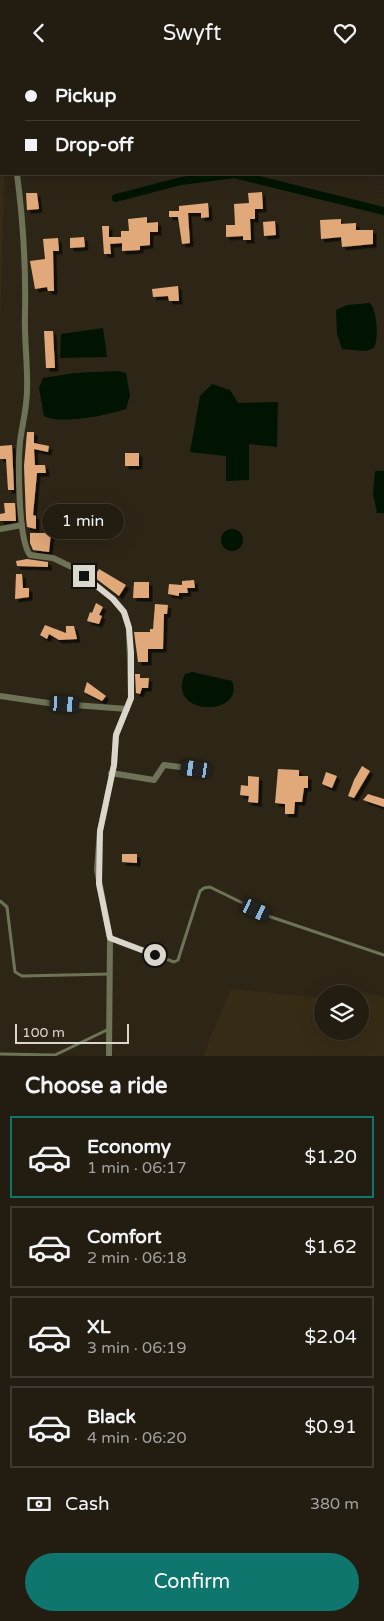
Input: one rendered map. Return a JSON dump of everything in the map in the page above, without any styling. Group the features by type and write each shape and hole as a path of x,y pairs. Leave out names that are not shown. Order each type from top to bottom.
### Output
{"street":[{"path":"18,175 23,230 27,390 20,448 22,525 26,548 30,555 53,559 76,569 113,599 124,612 129,628 131,698 116,735 100,831 98,870 110,938 109,1056"},
{"path":"0,529 22,525"},
{"path":"0,696 48,703 127,709"},
{"path":"111,773 154,780 164,765 196,769"}],"lane":[{"path":"110,938 174,962 178,960 200,891 210,887 271,917 384,955"},
{"path":"0,901 7,907 15,972 22,976 110,974"},
{"path":"0,1054 56,1055 109,1029"}],"shaded area":[{"path":"0,175 4,175 0,330"},
{"path":"370,303 376,325 376,344 374,348 366,351 342,349 337,334 336,310 347,305"},
{"path":"103,328 107,357 60,358 61,334"},
{"path":"117,371 126,373 130,396 126,409 108,414 62,420 44,416 39,388 43,378 74,373"},
{"path":"212,384 230,390 238,403 278,402 277,447 249,444 249,480 226,481 226,456 190,452 200,396"},
{"path":"375,471 384,471 384,513 377,513 373,494"},
{"path":"228,529 236,529 243,536 243,544 236,551 228,551 221,544 221,536"},
{"path":"192,672 232,681 233,693 228,701 218,706 206,707 195,705 186,698 182,688 185,674"},
{"path":"231,989 314,997 314,1040 369,1040 369,993 384,997 384,1056 203,1056"}],"building":[{"path":"262,192 263,209 255,209 255,219 250,219 251,240 243,240 243,236 226,237 226,225 235,225 234,204 249,203 248,193"},
{"path":"26,193 37,193 39,209 27,210"},
{"path":"208,203 209,217 201,218 201,213 188,213 190,243 182,244 178,217 169,217 169,211 179,211 179,206"},
{"path":"147,217 147,223 158,222 158,232 150,232 150,245 140,246 140,250 122,251 122,243 110,244 111,254 104,254 102,226 109,226 109,237 121,237 121,231 129,231 128,219"},
{"path":"341,219 341,224 356,223 356,230 373,230 373,244 342,247 341,237 321,239 320,220"},
{"path":"275,221 276,235 264,236 263,222"},
{"path":"84,237 85,247 70,248 70,238"},
{"path":"58,238 59,251 53,251 54,291 48,291 47,287 35,289 30,261 45,259 43,239"},
{"path":"178,286 179,301 169,301 168,296 153,297 152,289"},
{"path":"44,331 53,331 55,368 46,368"},
{"path":"27,432 34,432 34,443 49,446 48,452 34,449 35,465 45,465 46,473 37,473 33,515 36,516 36,529 27,527 26,518 24,466"},
{"path":"12,445 14,490 8,490 6,459 0,459 0,446"},
{"path":"125,453 139,453 139,466 125,466"},
{"path":"4,503 15,503 16,521 0,521 0,514 5,513"},
{"path":"30,533 51,533 49,552 33,550 30,543"},
{"path":"27,559 48,562 48,567 17,566 16,561"},
{"path":"99,569 126,585 119,596 94,577"},
{"path":"16,574 22,574 23,588 29,588 29,597 15,599"},
{"path":"194,580 195,588 187,588 188,593 179,593 179,596 168,594 169,584 182,585 182,581"},
{"path":"134,582 149,582 149,598 133,598"},
{"path":"96,603 103,607 99,615 102,616 99,624 87,621"},
{"path":"155,604 168,605 167,614 164,614 163,649 148,649 148,662 138,662 134,632 150,632 150,629 153,629"},
{"path":"45,625 66,633 66,626 74,626 77,639 59,640 49,634 47,639 40,635"},
{"path":"135,674 140,674 140,678 149,678 148,688 142,688 140,694 136,693"},
{"path":"87,682 106,696 102,701 84,692"},
{"path":"362,766 370,771 354,798 348,796 354,780"},
{"path":"278,769 299,770 299,776 308,776 308,788 304,788 302,802 295,802 294,814 285,814 285,804 275,803"},
{"path":"326,772 337,776 332,788 322,784"},
{"path":"248,776 259,777 258,803 248,802 249,796 240,795 241,785 248,786"},
{"path":"368,794 384,799 384,807 363,800"},
{"path":"122,854 137,854 137,863 122,862"}],"waterway":[{"path":"116,198 181,181 226,175"},
{"path":"238,175 384,211"}],"route":[{"path":"84,576 113,599 124,612 129,628 131,653 131,698 116,735 113,751 114,765 107,790 100,831 98,870 101,897 107,917 110,938 155,955"}]}
